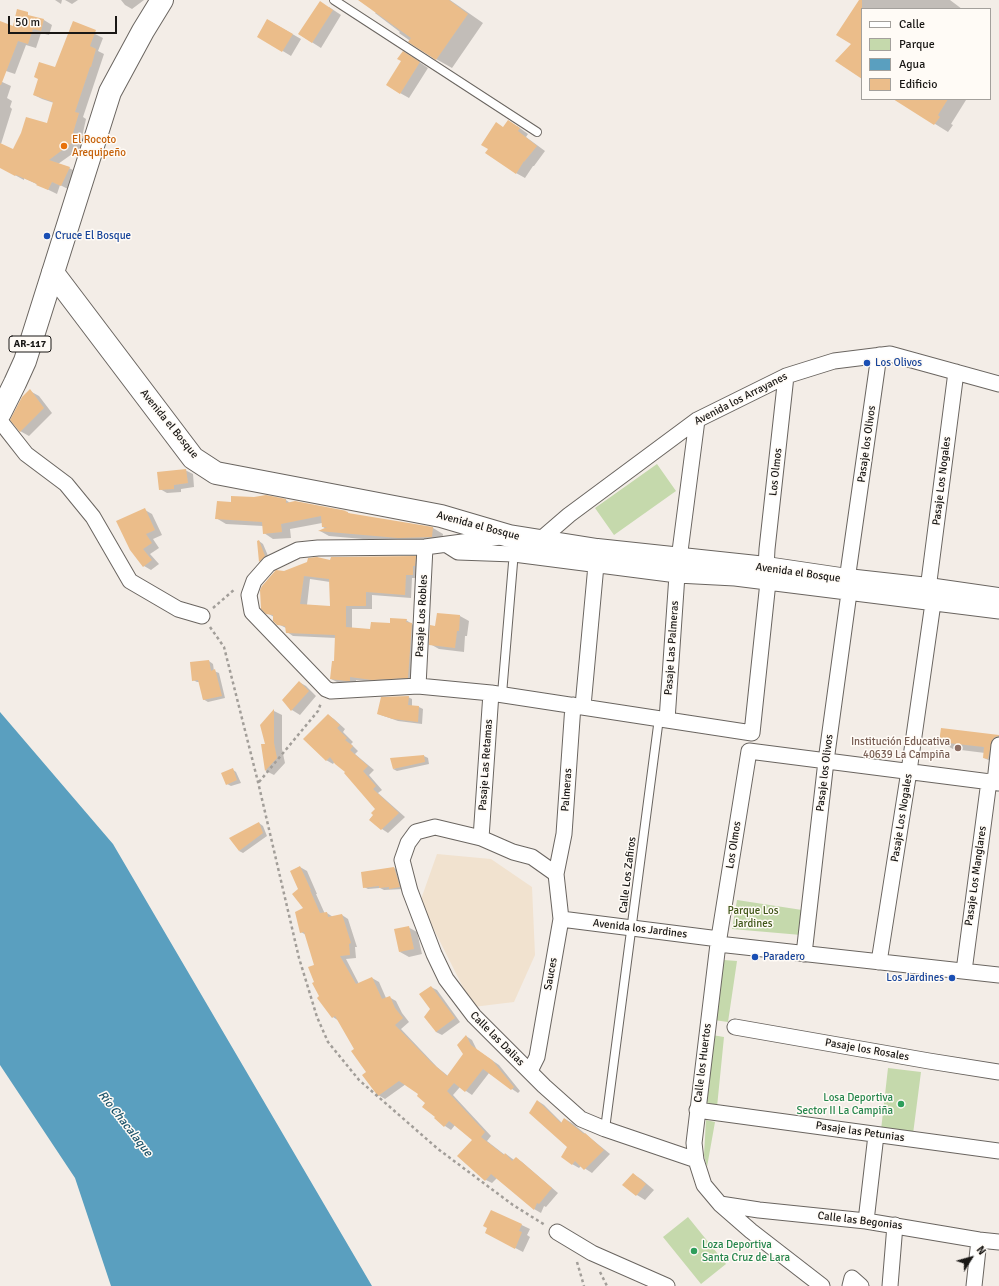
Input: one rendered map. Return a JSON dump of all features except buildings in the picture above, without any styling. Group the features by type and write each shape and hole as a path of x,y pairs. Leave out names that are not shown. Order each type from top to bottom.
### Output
{"street":[{"name":"AR-117","path":"0,413 15,384 24,361 110,92 143,31 162,0"},
{"name":"Avenida el Bosque","path":"53,273 192,458 216,473 441,516 509,536 597,550 678,567 767,575 996,604"},
{"name":"Avenida los Arrayanes","path":"540,540 569,515 697,420 786,376 834,361 890,354 999,384"},
{"name":"Pasaje los Olivos","path":"804,954 826,761 879,355"},
{"name":"Pasaje Los Nogales","path":"879,962 910,771 956,372"},
{"name":"Los Olmos","path":"663,719 752,733 767,575 768,541 786,376"},
{"name":"Pasaje Las Palmeras","path":"663,719 678,567 697,420"},
{"path":"0,421 26,454 66,484 93,517 130,581 178,609 202,616"},
{"path":"509,536 425,547 318,548 298,550 269,564 254,581 249,595 252,612 326,689 331,691 418,686 496,693 663,719"},
{"path":"445,544 458,552 514,554 596,565 678,567"},
{"name":"Pasaje Los Robles","path":"418,686 425,547"},
{"name":"Palmeras","path":"556,874 564,834 578,706 596,565"},
{"name":"Pasaje Las Retamas","path":"481,838 496,693"},
{"name":"Pasaje Los Manglares","path":"964,971 999,745"},
{"name":"Los Olmos","path":"718,942 749,751 826,761"},
{"path":"826,761 994,782"},
{"name":"Calle las Dalias","path":"481,838 435,828 416,832 408,843 402,860 410,891 434,954 446,979 474,1016 544,1086 581,1119 605,1129 696,1160"},
{"path":"481,838 513,852 532,857 556,874"},
{"name":"Sauces","path":"530,1071 537,1057 560,919 556,874"},
{"name":"Avenida los Jardines","path":"560,919 632,928 804,954 999,975"},
{"name":"Calle los Huertos","path":"718,942 694,1143 696,1160 704,1185 720,1204"},
{"name":"Pasaje los Rosales","path":"735,1027 999,1072"},
{"name":"Pasaje las Petunias","path":"698,1110 999,1151"},
{"path":"866,1220 876,1135"},
{"path":"720,1204 751,1231 822,1286"},
{"name":"Calle las Begonias","path":"720,1204 759,1210 866,1220 979,1240 999,1242"},
{"path":"890,1286 895,1225"},
{"path":"557,1232 592,1254 667,1286"},
{"path":"974,1286 979,1240"},
{"path":"850,1286 852,1278 861,1286"}],"lane":[{"path":"334,0 537,132"},
{"path":"496,693 513,563"},
{"name":"Calle Los Zafiros","path":"605,1129 632,928 663,719"}],"path":[{"path":"254,581 244,582 202,616 224,647 258,782 299,958 316,1018 328,1042 359,1080 438,1149 513,1205 557,1232"},
{"path":"258,782 318,711 324,695 331,691"}],"shaded area":[{"path":"437,854 491,859 532,887 535,955 514,1002 473,1007 420,902"}],"green space":[{"path":"657,464 676,491 614,535 595,508"},
{"name":"Parque Los Jardines","path":"737,900 802,910 801,935 732,929"},
{"path":"724,960 737,961 728,1022 714,1020"},
{"path":"712,1035 724,1037 717,1107 705,1103"},
{"path":"888,1068 921,1072 913,1134 881,1130"},
{"path":"706,1120 715,1122 707,1167 704,1155"},
{"name":"Loza Deportiva Santa Cruz de Lara","path":"688,1217 726,1264 701,1284 663,1237"}],"water":[{"name":"Río Chacalaque","path":"0,712 113,844 372,1286 111,1286 75,1178 0,1065"}],"place":[{"name":"El Rocoto Arequipeño","path":"64,146"},
{"name":"Cruce El Bosque","path":"47,236"},
{"name":"Los Olivos","path":"867,363"},
{"name":"Institución Educativa 40639 La Campiña","path":"958,748"},
{"name":"Paradero","path":"755,957"},
{"name":"Los Jardines","path":"952,978"},
{"name":"Losa Deportiva Sector II La Campiña","path":"901,1104"},
{"name":"Loza Deportiva Santa Cruz de Lara","path":"694,1251"}]}
